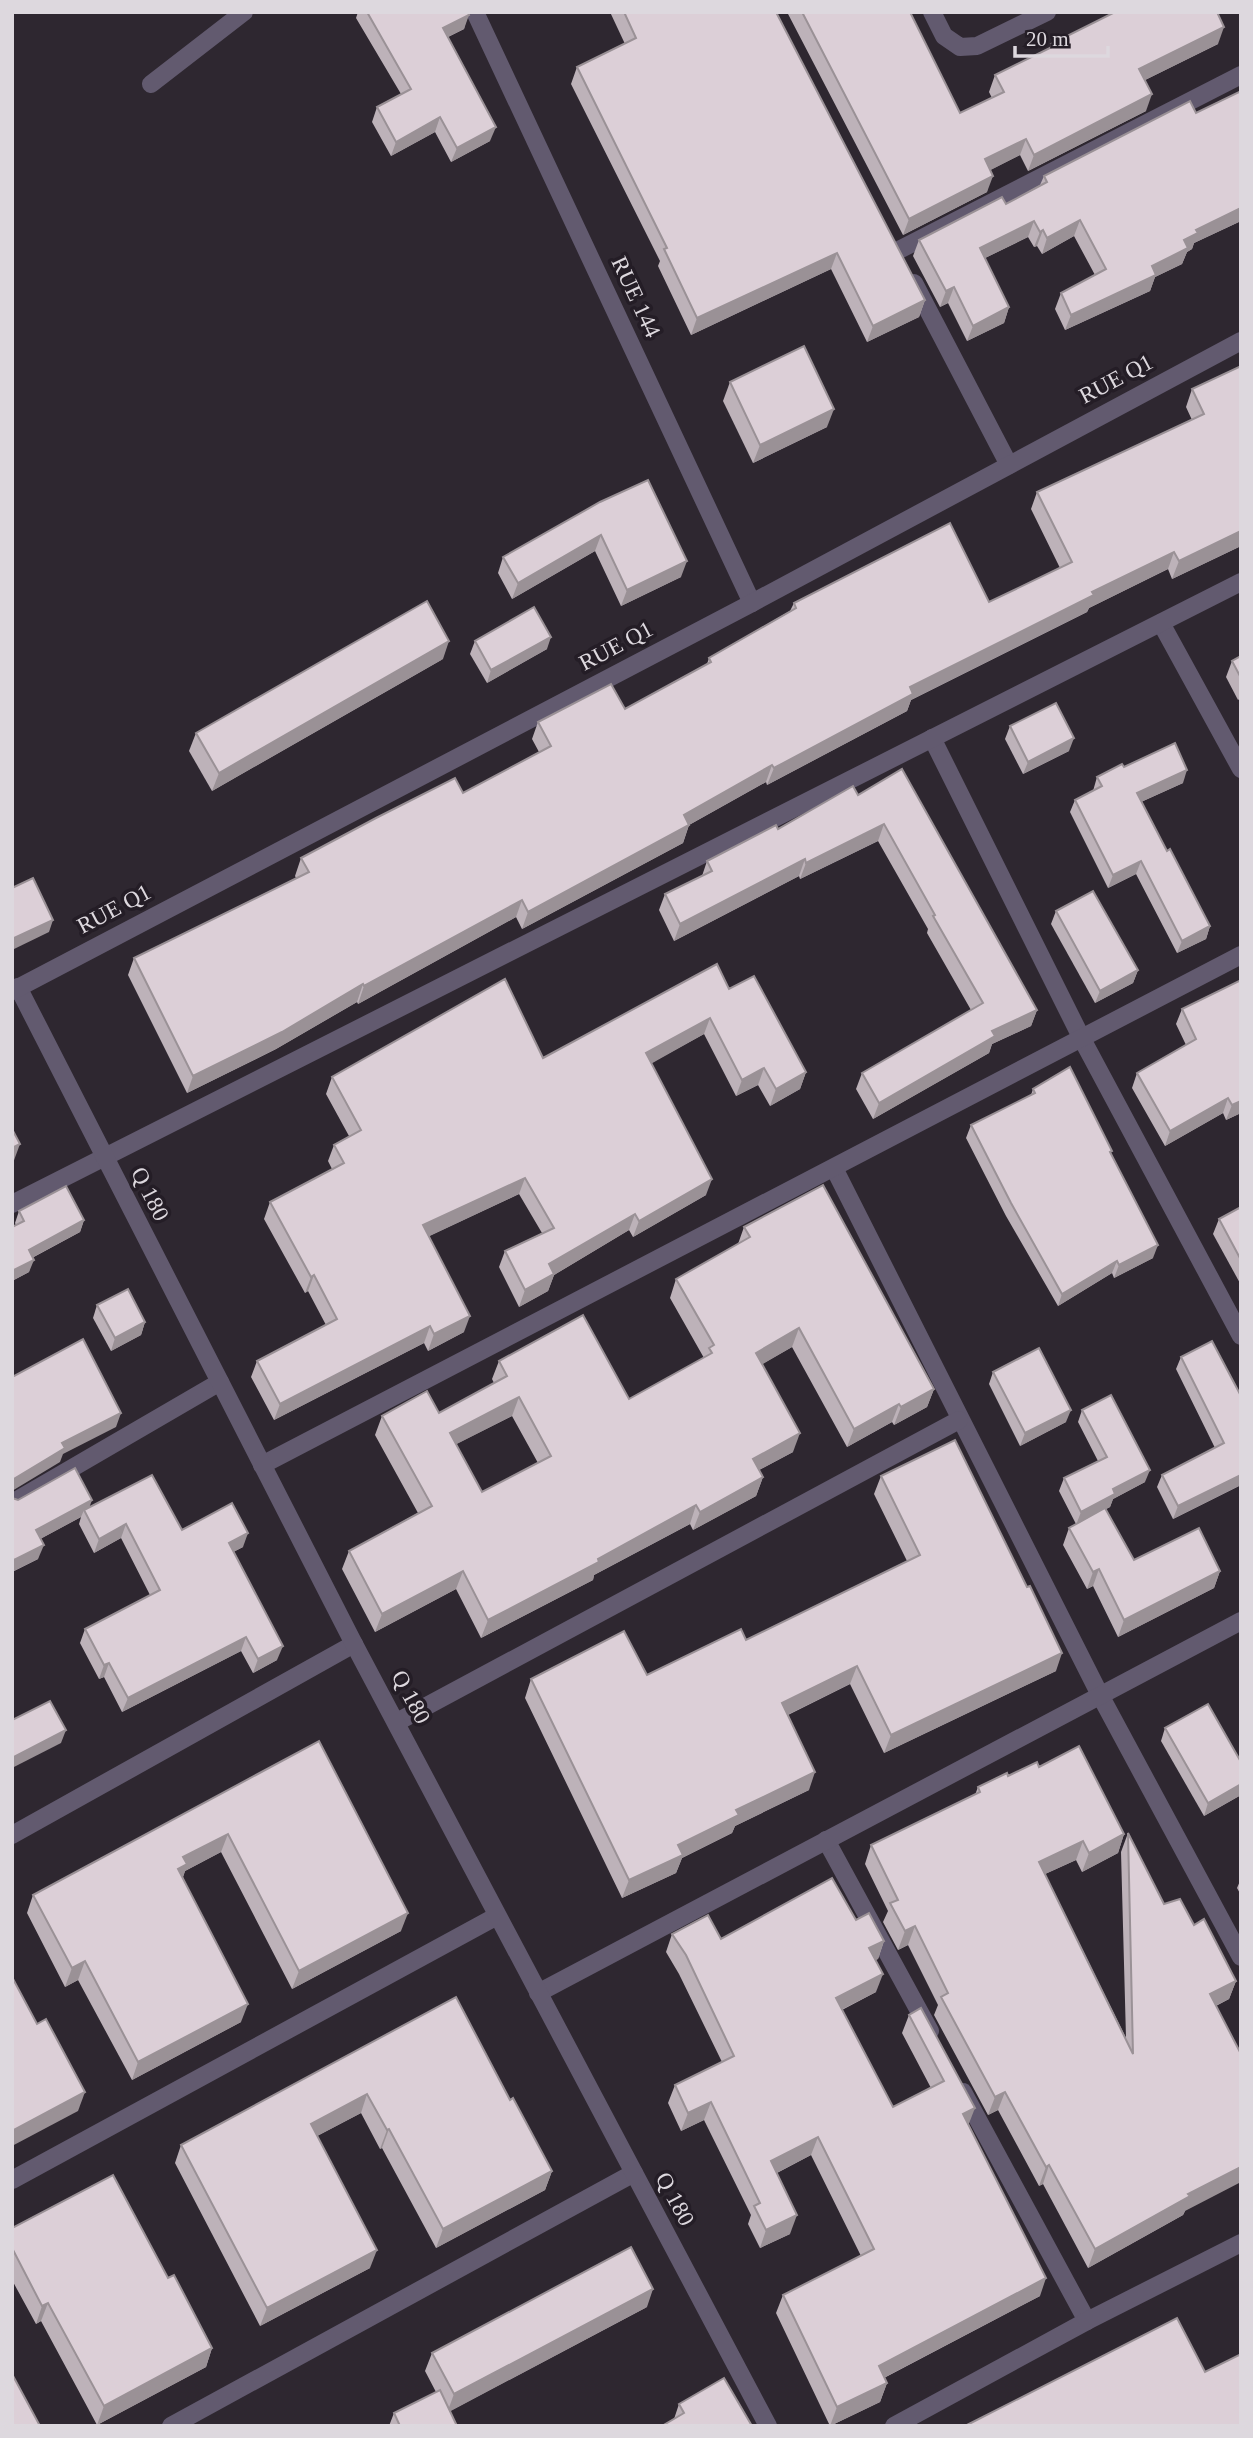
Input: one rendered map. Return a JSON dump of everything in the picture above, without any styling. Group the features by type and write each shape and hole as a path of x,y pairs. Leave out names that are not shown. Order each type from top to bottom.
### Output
{"street":[{"path":"151,84 244,12"},
{"name":"RUE 144","path":"475,12 752,603"},
{"path":"932,12 944,36 960,47 977,46 1047,12"},
{"path":"1009,465 894,245 1241,75"},
{"name":"RUE Q1","path":"15,989 752,603 1241,341"},
{"path":"12,1204 1241,582"},
{"path":"1161,623 1241,769"},
{"path":"932,738 1082,1039 1241,1336"},
{"path":"262,1465 1241,955"},
{"name":"Q 180","path":"15,989 354,1644 768,2426"},
{"path":"834,1168 1100,1695 1241,1957"},
{"path":"12,1503 220,1382"},
{"path":"397,1722 959,1420"},
{"path":"538,1993 1241,1620"},
{"path":"12,1835 354,1644"},
{"path":"826,1840 937,2044"},
{"path":"12,2180 497,1916"},
{"path":"957,2080 1087,2321"},
{"path":"171,2426 634,2173"},
{"path":"894,2426 1087,2321 1241,2243"}],"building":[{"path":"367,12 468,12 469,15 443,28 496,127 457,148 440,117 396,142 377,107 411,89"},
{"path":"624,12 776,12 925,300 873,326 837,253 697,318 664,249 667,248 577,67 636,38"},
{"path":"802,12 910,12 960,113 1004,92 995,75 1115,12 1217,12 1224,27 1139,69 1152,94 1034,155 1026,139 985,159 993,176 909,219"},
{"path":"1241,91 1241,208 1196,230 1198,233 1184,240 1188,248 1152,266 1156,275 1071,315 1061,293 1106,269 1080,220 1047,238 1034,221 980,248 1009,307 973,326 954,287 946,291 919,240 1002,197 1006,204 1047,182 1044,176 1190,101 1196,113"},
{"path":"804,346 834,409 760,445 730,382"},
{"path":"1241,366 1241,531 1179,561 1174,552 1092,592 1094,595 910,687 913,694 774,768 772,765 684,815 689,825 528,912 522,900 364,986 363,984 282,1032 193,1076 134,958 309,872 301,858 376,818 455,778 463,793 551,746 538,722 611,684 625,709 711,662 709,658 796,608 794,603 950,523 989,602 1072,562 1037,492 1204,414 1192,389"},
{"path":"648,480 687,561 627,590 601,535 518,583 503,557 600,502"},
{"path":"427,601 449,641 219,773 196,733"},
{"path":"534,607 551,637 491,670 475,641"},
{"path":"1241,656 1241,678 1232,661"},
{"path":"1056,703 1074,738 1028,762 1010,726"},
{"path":"1175,743 1187,770 1137,793 1210,926 1182,941 1141,861 1113,875 1075,800 1102,786 1097,777"},
{"path":"902,769 1037,1010 992,1031 995,1036 879,1103 862,1073 983,1003 884,824 806,863 805,859 680,924 665,894 712,871 707,861 776,825 778,829 853,786 858,795"},
{"path":"33,878 53,920 12,939 12,888"},
{"path":"1093,891 1138,970 1100,991 1056,911"},
{"path":"717,964 729,989 754,976 806,1072 776,1089 764,1068 742,1080 710,1018 646,1053 712,1179 639,1221 635,1214 549,1264 554,1274 525,1290 505,1251 554,1228 525,1178 423,1225 470,1316 434,1334 430,1326 280,1404 257,1361 337,1319 270,1202 344,1163 334,1145 361,1130 332,1077 505,979 543,1058"},
{"path":"1241,980 1241,1101 1232,1105 1228,1098 1170,1131 1137,1073 1196,1039 1182,1009"},
{"path":"1070,1067 1158,1245 1119,1265 1117,1261 1062,1294 971,1125 1035,1093 1033,1089"},
{"path":"12,1129 20,1144 12,1148"},
{"path":"823,1185 934,1389 901,1407 899,1404 854,1429 799,1328 756,1353 800,1433 753,1459 763,1477 700,1512 696,1505 598,1559 599,1562 488,1620 463,1571 382,1614 349,1551 432,1506 382,1416 427,1391 439,1413 507,1376 499,1361 583,1315 629,1399 712,1353 709,1348 714,1345 676,1279 750,1237 744,1227","holes":["519,1397 551,1456 482,1492 450,1433"]},
{"path":"66,1186 84,1220 29,1250 34,1260 12,1271 12,1227 24,1221 19,1211"},
{"path":"1241,1207 1241,1260 1219,1219"},
{"path":"128,1289 145,1322 115,1338 97,1305"},
{"path":"83,1339 121,1413 62,1443 65,1448 12,1480 12,1377"},
{"path":"1212,1341 1241,1396 1241,1475 1178,1506 1162,1475 1224,1443 1181,1357"},
{"path":"1039,1348 1071,1410 1025,1433 993,1372"},
{"path":"1111,1395 1150,1470 1113,1489 1115,1494 1081,1512 1064,1478 1107,1457 1082,1410"},
{"path":"955,1440 1062,1653 891,1735 857,1666 782,1703 815,1772 736,1810 739,1815 678,1845 683,1855 629,1880 531,1679 624,1631 647,1675 741,1629 746,1640 920,1555 881,1476"},
{"path":"75,1468 92,1500 36,1530 44,1545 14,1560 12,1498 18,1500"},
{"path":"152,1475 182,1530 232,1503 248,1533 229,1543 283,1646 258,1659 246,1637 128,1698 109,1663 104,1665 85,1629 160,1590 126,1524 99,1539 84,1510"},
{"path":"1105,1508 1134,1560 1199,1528 1220,1571 1124,1620 1099,1569 1093,1572 1069,1528"},
{"path":"50,1701 66,1730 12,1758 12,1720"},
{"path":"1208,1704 1241,1762 1241,1784 1208,1803 1165,1728"},
{"path":"319,1741 408,1913 299,1971 228,1834 183,1857 187,1864 178,1869 248,2004 138,2062 85,1961 72,1968 33,1895"},
{"path":"1079,1746 1124,1834 1089,1853 1083,1841 1039,1862 1133,2054 1128,1833 1164,1904 1180,1899 1194,1925 1204,1919 1236,1981 1210,1994 1241,2054 1241,2167 1188,2194 1190,2196 1095,2249 1005,2092 995,2097 941,1997 948,1993 915,1926 905,1931 890,1903 898,1900 871,1845 980,1792 978,1787 1007,1773 1008,1776 1037,1762 1039,1767"},
{"path":"832,1878 856,1920 869,1913 884,1941 869,1948 883,1974 836,1998 893,2107 944,2081 909,2015 921,2008 975,2108 963,2114 1046,2278 879,2366 887,2383 837,2407 783,2295 874,2249 818,2137 771,2161 797,2215 766,2230 754,2206 760,2203 711,2102 688,2113 675,2085 734,2056 686,1955 672,1934 708,1915 721,1939"},
{"path":"12,1977 37,2024 46,2019 85,2092 12,2131"},
{"path":"456,1997 510,2100 513,2098 552,2171 443,2229 367,2094 311,2124 377,2250 267,2308 181,2145"},
{"path":"113,2175 168,2278 174,2275 212,2348 104,2406 48,2303 42,2306 12,2248 12,2228"},
{"path":"631,2247 653,2289 454,2394 432,2353"},
{"path":"1177,2318 1205,2372 1241,2354 1241,2426 965,2426"},
{"path":"12,2374 40,2426 12,2426"},
{"path":"724,2378 752,2426 662,2426 684,2413 679,2404"},
{"path":"440,2390 457,2426 400,2426 394,2413"}]}
